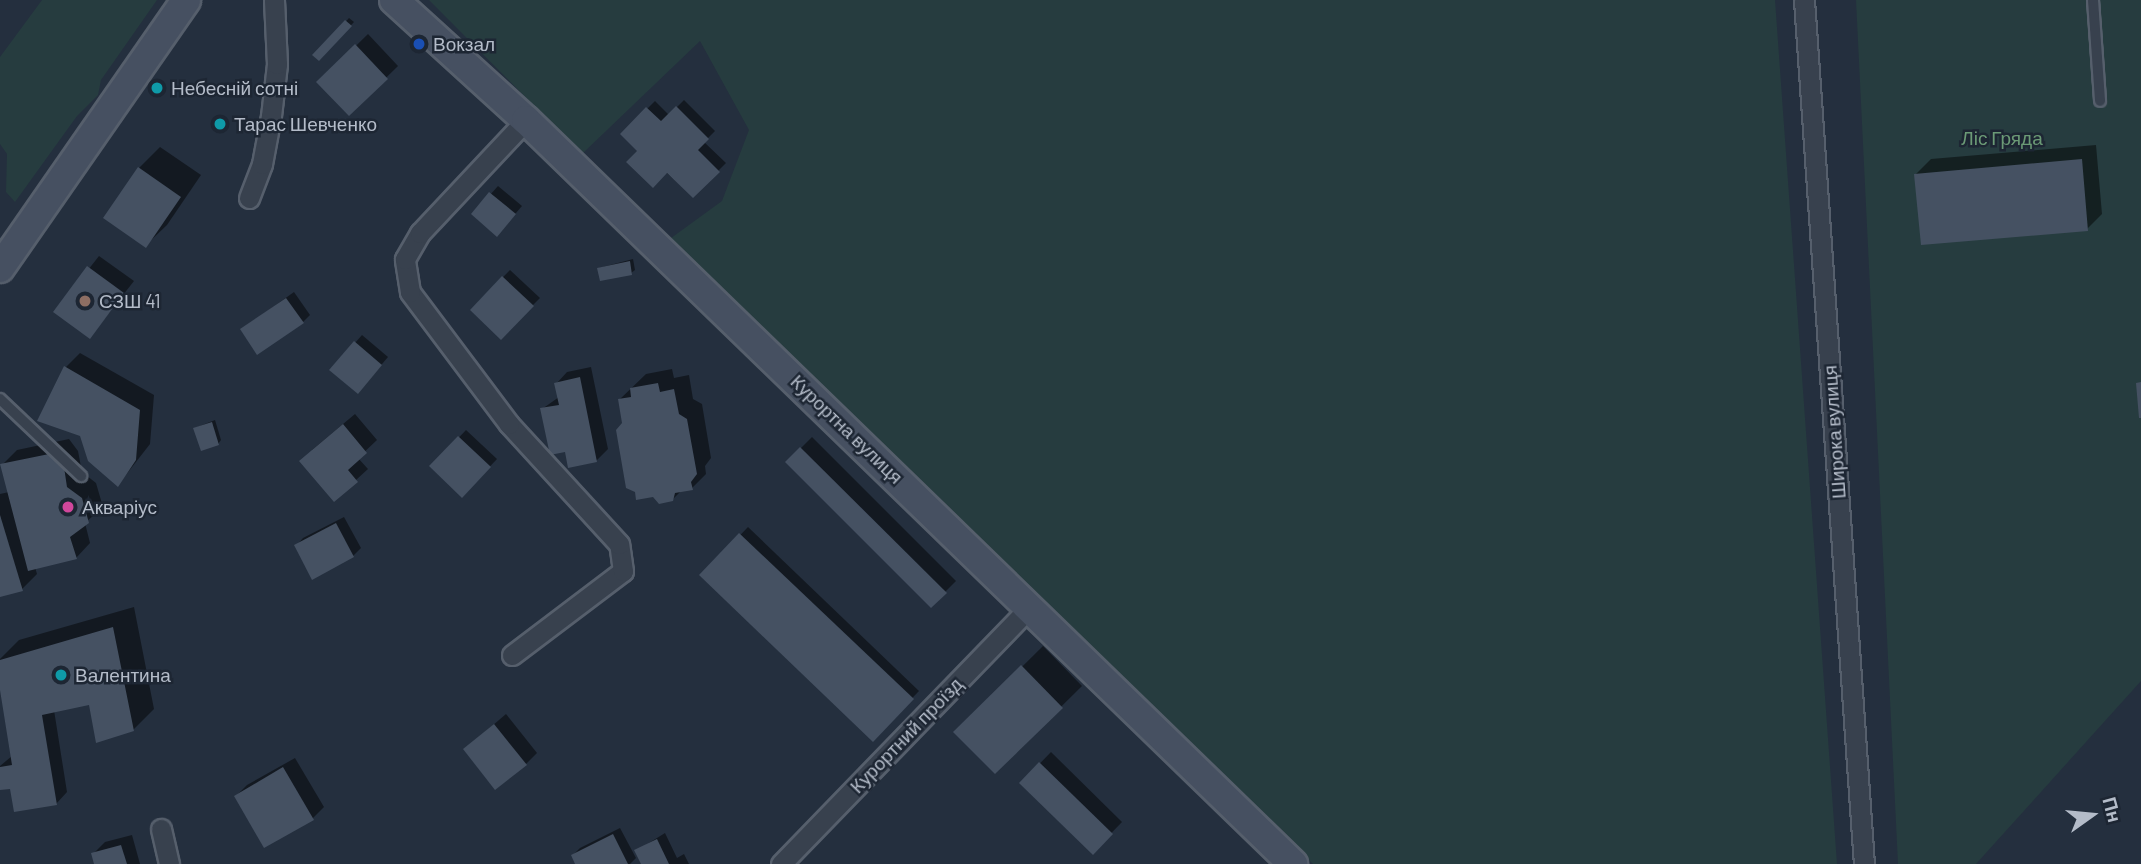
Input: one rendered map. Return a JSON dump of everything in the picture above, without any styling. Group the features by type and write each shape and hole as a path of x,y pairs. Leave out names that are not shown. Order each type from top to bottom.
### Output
{"main road":[{"path":"0,268 186,0"},
{"name":"Курортна вулиця","path":"394,0 526,120 1031,606 1293,864"}],"street":[{"path":"249,198 262,164 271,116 277,64 274,0"},
{"name":"Широка вулиця","path":"1804,0 1864,864"},
{"path":"512,655 623,571 619,544 509,424 410,292 405,258 420,233 526,120"},
{"name":"Курортний проїзд","path":"781,864 1031,606"},
{"path":"161,829 169,864"}],"lane":[{"path":"2093,0 2101,101"},
{"path":"0,399 81,476"}],"green space":[{"path":"42,0 157,0 101,80 98,95 77,116 15,202 6,192 7,154 0,144 0,57"},
{"path":"429,0 1775,0 1837,864 1313,864 667,241 722,201 749,130 700,41 582,154"},
{"name":"Ліс Гряда","path":"1856,0 2141,0 2141,681 1976,864 1898,864"}],"building":[{"path":"345,20 352,26 319,61 312,55"},
{"path":"355,44 388,79 349,116 316,82"},
{"path":"676,106 709,139 698,150 720,172 693,198 667,173 653,188 626,162 637,151 620,134 646,107 661,121"},
{"path":"2082,159 2088,231 1921,245 1914,174"},
{"path":"138,167 181,197 146,248 103,218"},
{"path":"489,192 516,214 497,237 471,214"},
{"path":"630,261 632,275 600,281 597,268"},
{"path":"87,266 124,293 90,339 53,312"},
{"path":"502,276 534,306 501,340 470,310"},
{"path":"286,298 304,323 257,355 240,329"},
{"path":"354,341 382,365 358,394 329,370"},
{"path":"64,366 140,410 136,460 118,487 88,461 80,436 37,421"},
{"path":"580,377 597,462 568,468 565,452 550,455 540,408 559,405 554,383"},
{"path":"2141,382 2141,418 2139,418 2136,383"},
{"path":"658,383 660,392 674,389 679,414 687,419 697,474 691,482 693,490 675,493 673,501 659,504 653,497 636,500 635,492 626,488 616,430 622,423 618,399 631,397 630,388"},
{"path":"212,422 219,445 201,451 193,428"},
{"path":"343,424 367,453 348,470 358,482 334,502 299,461"},
{"path":"458,436 491,467 462,498 429,466"},
{"path":"800,447 947,593 931,608 785,462"},
{"path":"54,453 64,467 67,487 82,498 89,523 70,537 77,559 28,571 0,464"},
{"path":"0,515 23,591 0,597"},
{"path":"336,523 354,557 312,580 294,545"},
{"path":"739,533 914,699 873,742 699,575"},
{"name":"Валентина","path":"113,627 134,731 96,743 89,705 42,715 57,805 14,812 10,789 0,790 0,767 12,765 0,690 0,660"},
{"path":"1021,665 1063,708 995,774 953,732"},
{"path":"494,724 527,765 495,790 463,749"},
{"path":"1039,762 1113,834 1093,855 1019,783"},
{"path":"283,767 314,820 264,848 234,796"},
{"path":"613,834 628,864 575,864 571,855"},
{"path":"657,839 669,864 641,864 634,850"},
{"path":"121,845 127,864 94,864 91,853"}],"place":[{"name":"Вокзал","path":"419,44"},
{"name":"Небесній сотні","path":"157,88"},
{"name":"Тарас Шевченко","path":"220,124"},
{"name":"СЗШ 41","path":"85,301"},
{"name":"Акваріус","path":"68,507"},
{"name":"Валентина","path":"61,675"}]}
